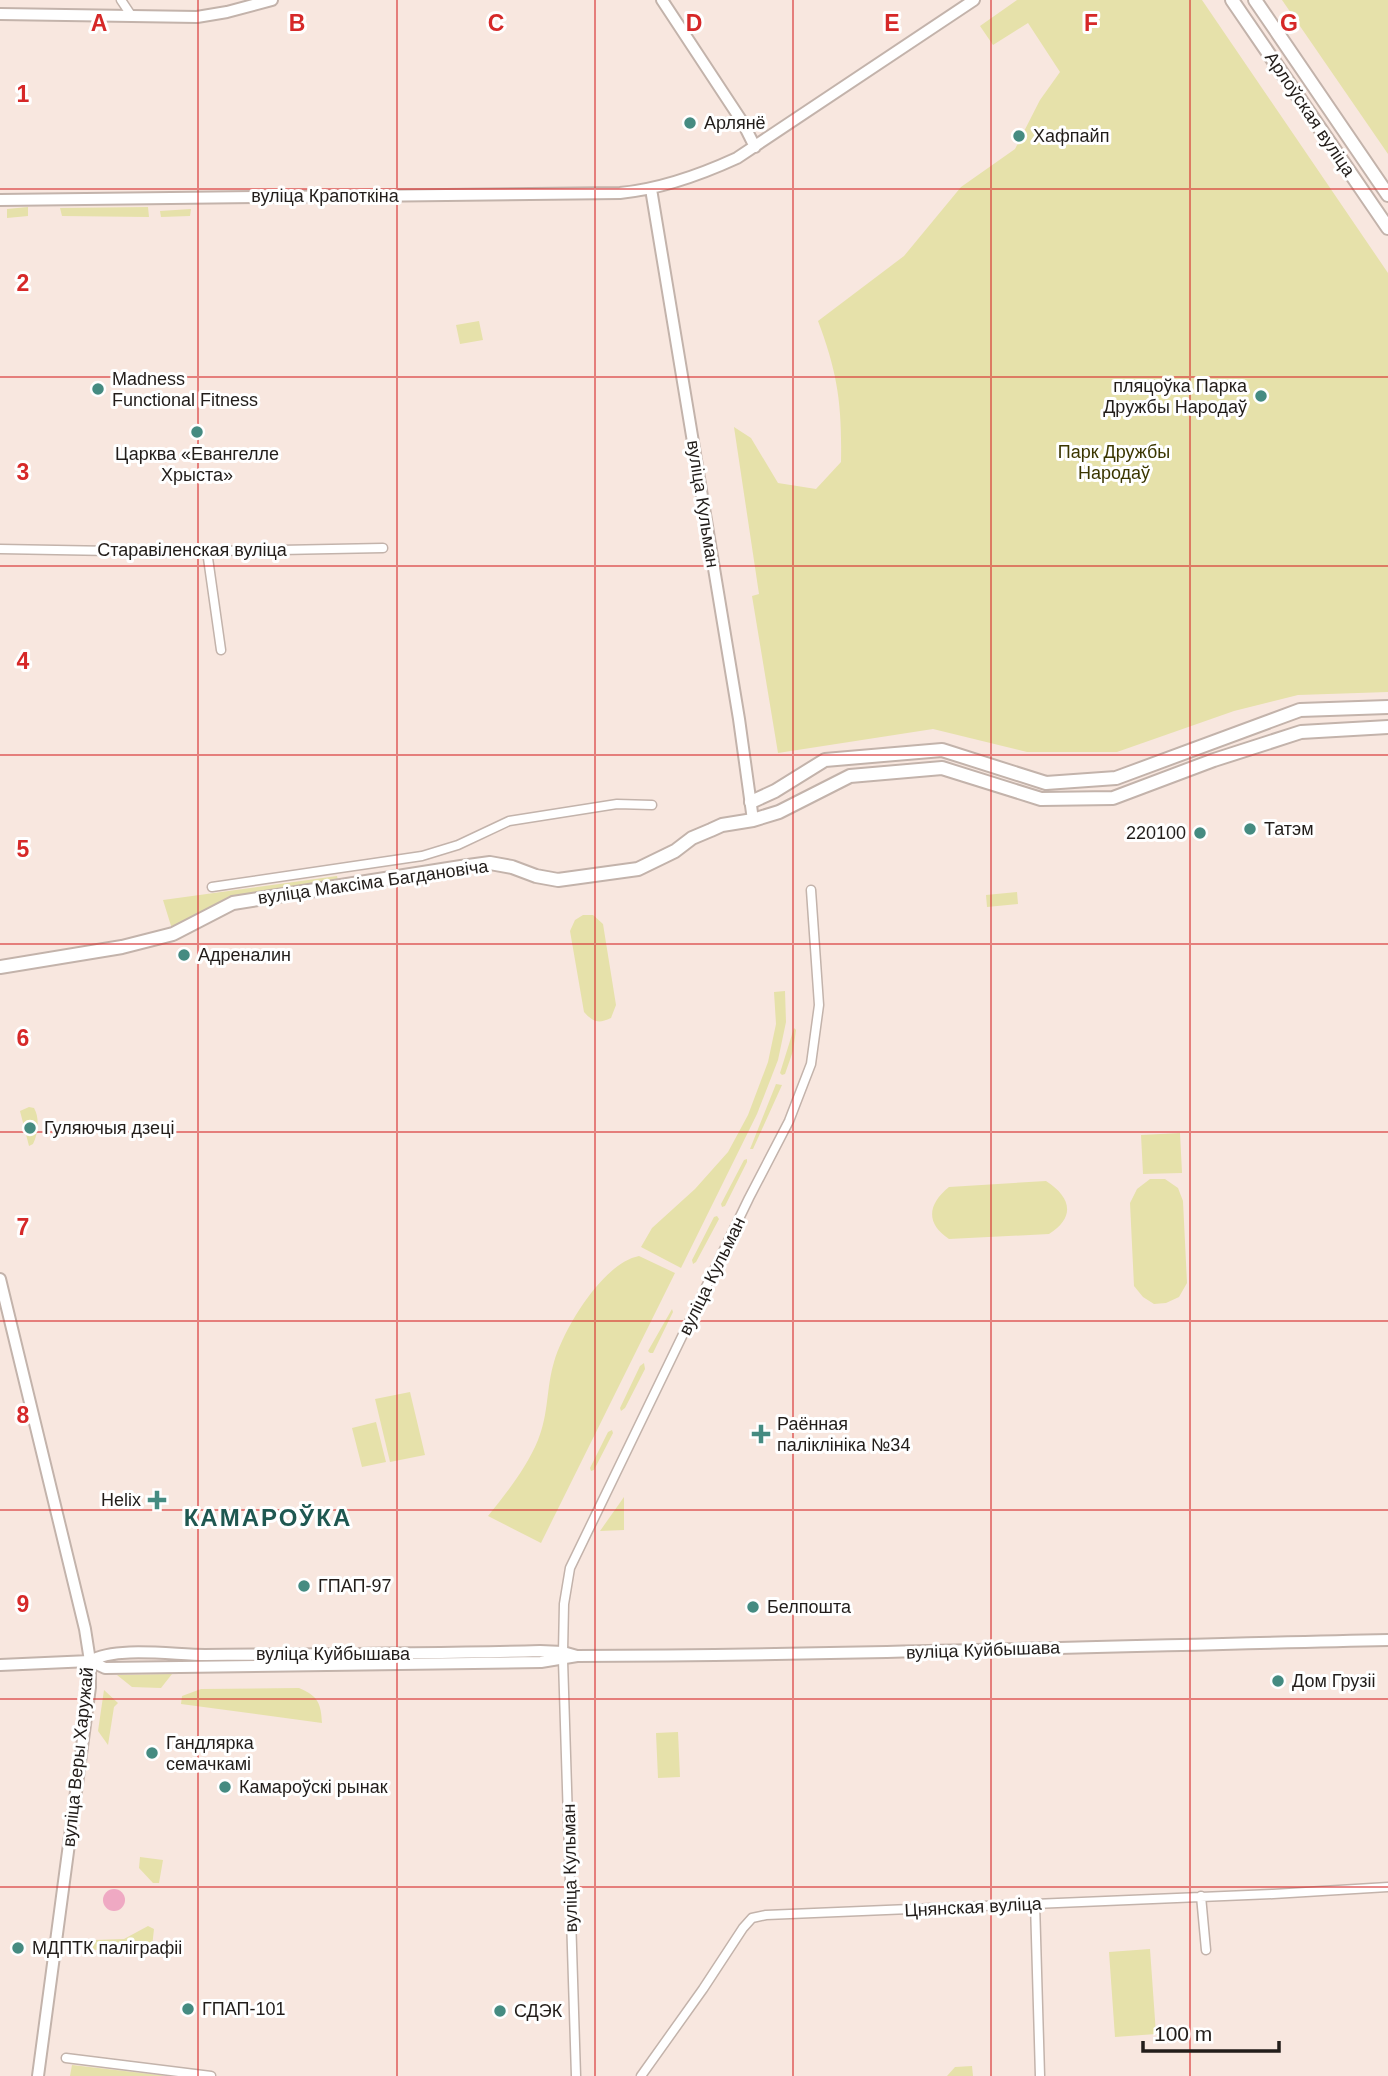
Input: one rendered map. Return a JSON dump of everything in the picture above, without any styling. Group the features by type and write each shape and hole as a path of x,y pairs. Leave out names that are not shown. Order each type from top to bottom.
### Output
{"main road":[{"path":"0,14 197,17 272,0"},
{"path":"662,0 743,123 755,147"},
{"name":"вуліца Крапоткіна","path":"0,200 620,193 651,189 710,170 755,147 974,0"},
{"name":"Арлоўская вуліца","path":"1232,0 1388,228"},
{"name":"Арлоўская вуліца","path":"1255,0 1388,195"},
{"name":"вуліца Кульман","path":"651,189 739,719 753,820"},
{"path":"751,802 775,791 825,760 942,750 1046,783 1116,778 1300,710 1388,708"},
{"name":"вуліца Максіма Багдановіча","path":"0,967 122,947 173,934 233,903 461,867 490,863 558,880 638,869 675,852 692,838 722,825 779,812 850,776 942,768 1041,799 1113,798 1214,760 1301,732 1388,727"},
{"name":"вуліца Веры Харужай","path":"0,1279 85,1629 90,1661 85,1724 38,2076"},
{"name":"вуліца Куйбышава","path":"0,1665 90,1661 105,1668 541,1662 563,1656 944,1652 1388,1640"}],"street":[{"path":"121,0 131,15"},
{"name":"Старавіленская вуліца","path":"0,549 207,551 383,548"},
{"path":"207,551 221,650"},
{"name":"вуліца Максіма Багдановіча","path":"212,887 438,852 509,821 617,804 652,805"},
{"name":"вуліца Кульман","path":"576,2076 563,1656 564,1604 569,1568 789,1121 811,1063 819,1005 811,890"},
{"name":"Цнянская вуліца","path":"641,2076 743,1928 752,1919 766,1915 1388,1887"},
{"path":"1202,1896 1206,1950"},
{"path":"1035,1903 1040,2076"},
{"path":"66,2058 211,2076"}],"green space":[{"name":"Парк Дружбы Народаў","path":"1017,0 1202,0 1388,273 1388,692 1298,695 1234,711 1117,752 1027,752 933,729 778,753 752,596 759,594 734,427 751,438 778,483 816,489 841,462 841,423 837,390 818,321 904,256 961,187 1015,149 1040,100 1060,72 1028,23 993,45 980,26"},
{"path":"1282,0 1388,0 1388,154"},
{"path":"28,207 28,216 7,218 7,209"},
{"path":"148,207 149,217 62,216 60,208"},
{"path":"191,209 190,216 161,217 160,211"},
{"path":"479,321 483,340 460,344 456,325"},
{"path":"337,876 338,880 230,896 172,929 163,900"},
{"path":"1017,892 1018,904 987,907 986,895"},
{"path":"583,915 593,915 603,924 616,1005 611,1018 603,1021 593,1020 584,1012 570,931 575,920"},
{"path":"785,991 786,1022 778,1060 757,1114 681,1268 641,1247 652,1228 695,1189 728,1152 748,1115 768,1062 776,1024 774,992"},
{"path":"794,1028 793,1051 785,1074 782,1075 780,1073"},
{"path":"776,1084 782,1085 753,1149 750,1149"},
{"path":"34,1108 38,1121 35,1140 29,1146 20,1111"},
{"path":"1180,1133 1182,1173 1143,1174 1141,1135"},
{"path":"747,1159 725,1206 722,1207 721,1204"},
{"path":"1150,1179 1165,1179 1178,1188 1183,1201 1187,1283 1179,1297 1166,1303 1154,1304 1143,1297 1134,1286 1130,1203 1137,1189"},
{"path":"1046,1181 1061,1194 1067,1207 1063,1221 1049,1234 949,1239 941,1233 933,1220 933,1207 949,1187"},
{"path":"714,1217 719,1219 693,1264 692,1260"},
{"path":"639,1256 675,1273 541,1543 488,1516 522,1470 538,1440 554,1362 566,1332 599,1284 625,1261"},
{"path":"672,1309 673,1312 653,1353 650,1353 648,1351"},
{"path":"644,1363 645,1369 621,1411 640,1366"},
{"path":"410,1392 425,1455 390,1462 375,1399"},
{"path":"376,1422 386,1462 362,1467 352,1428"},
{"path":"612,1430 613,1433 591,1471 590,1468 608,1432"},
{"path":"624,1497 624,1530 600,1531"},
{"path":"172,1674 161,1688 132,1687 117,1675"},
{"path":"299,1688 317,1701 322,1723 181,1704 182,1696 201,1689"},
{"path":"104,1690 118,1703 114,1707 108,1745 98,1731"},
{"path":"678,1732 680,1777 658,1778 656,1733"},
{"path":"140,1857 163,1860 159,1883 153,1883 139,1868"},
{"path":"148,1926 154,1929 151,1956 89,1949 94,1940 124,1939"},
{"path":"1150,1949 1156,2034 1115,2037 1109,1952"},
{"path":"72,2065 168,2076 70,2076"},
{"path":"972,2066 973,2076 947,2076 955,2067"}],"shaded area":[{"path":"114,1889 122,1892 125,1900 122,1908 114,1911 106,1908 103,1900 106,1892"}],"place":[{"name":"Арлянё","path":"690,123"},
{"name":"Хафпайп","path":"1019,136"},
{"name":"Madness Functional Fitness","path":"98,389"},
{"name":"пляцоўка Парка Дружбы Народаў","path":"1261,396"},
{"name":"Царква «Евангелле Хрыста»","path":"197,432"},
{"name":"Татэм","path":"1250,829"},
{"name":"220100","path":"1200,833"},
{"name":"Адреналин","path":"184,955"},
{"name":"Гуляючыя дзеці","path":"30,1128"},
{"name":"Раённая паліклініка №34","path":"761,1434"},
{"name":"Helix","path":"157,1500"},
{"name":"ГПАП-97","path":"304,1586"},
{"name":"Белпошта","path":"753,1607"},
{"name":"Дом Грузіі","path":"1278,1681"},
{"name":"Гандлярка семачкамі","path":"152,1753"},
{"name":"Камароўскі рынак","path":"225,1787"},
{"name":"МДПТК паліграфіі","path":"18,1948"},
{"name":"ГПАП-101","path":"188,2009"},
{"name":"СДЭК","path":"500,2011"}],"district":[{"name":"КАМАРОЎКА","path":"268,1517"}]}
